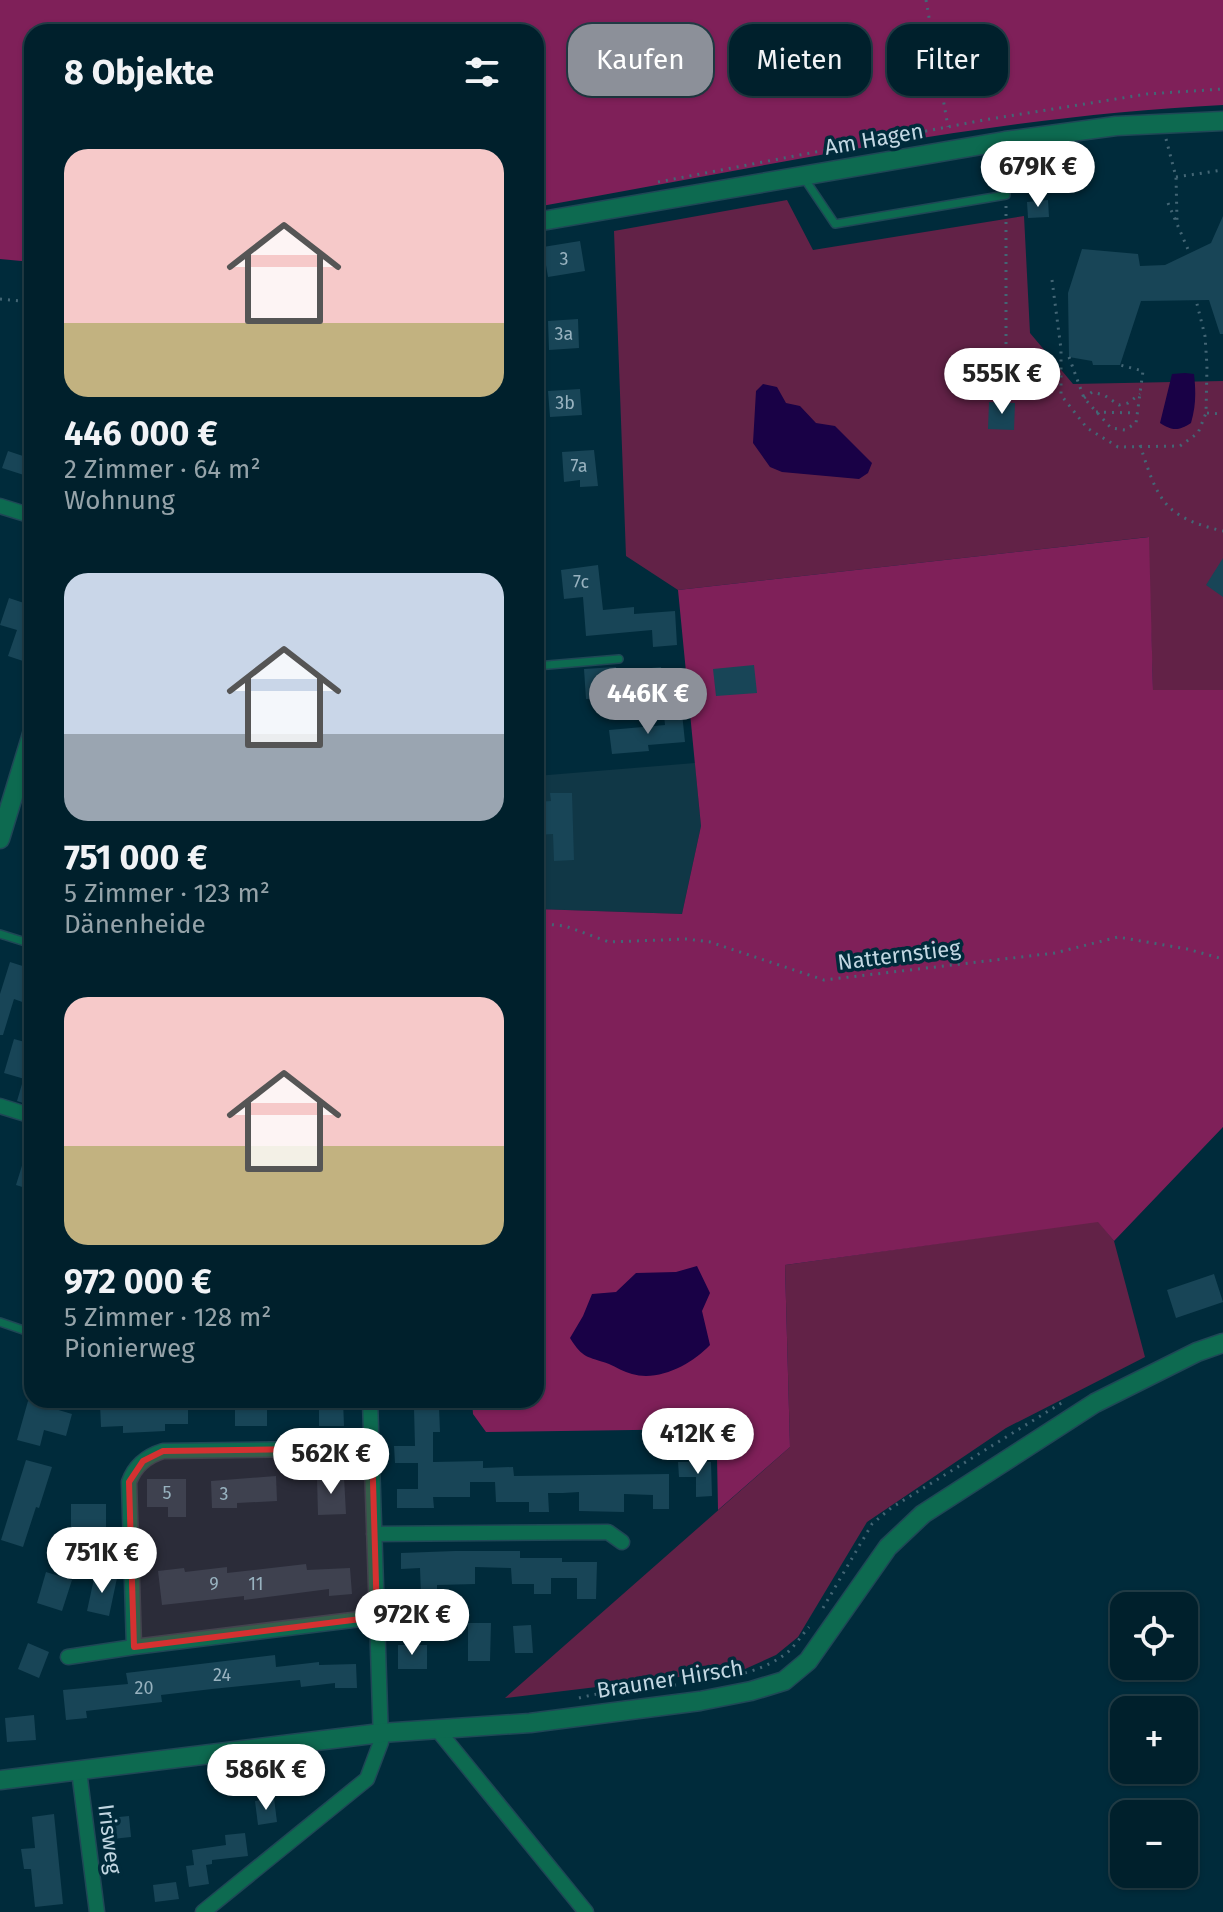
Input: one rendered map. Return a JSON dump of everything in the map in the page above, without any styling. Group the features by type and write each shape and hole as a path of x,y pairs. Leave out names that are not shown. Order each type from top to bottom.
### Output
{"street":[{"name":"Am Hagen","path":"544,221 1005,141 1116,126 1223,121"},
{"path":"0,506 24,514"},
{"path":"0,839 24,760"},
{"path":"0,1106 24,1114"},
{"name":"Brauner Hirsch","path":"0,1780 381,1733 530,1723 700,1701 784,1681 808,1661 888,1547 923,1514 1095,1403 1197,1352 1223,1343"},
{"path":"203,1912 367,1779 381,1742 370,1408"},
{"path":"134,1647 129,1482 135,1468 143,1461 163,1451 372,1448"},
{"path":"374,1534 608,1532 622,1542"},
{"path":"68,1657 377,1617"},
{"path":"436,1728 586,1912"},
{"name":"Irisweg","path":"79,1771 97,1912"}],"lane":[{"path":"802,176 835,224 1006,195 1005,141"},
{"path":"544,665 619,659"},
{"path":"0,934 24,942"},
{"path":"0,1322 24,1330"}],"path":[{"path":"926,0 948,127"},
{"path":"648,184 948,127 1147,94 1223,89"},
{"path":"1163,124 1176,177 1177,220"},
{"path":"1176,177 1223,170"},
{"path":"1006,195 1006,400"},
{"path":"1168,203 1190,254"},
{"path":"1052,280 1061,349 1061,395 1087,428 1118,447 1180,446 1198,433 1206,413 1205,336 1196,300"},
{"path":"0,299 24,301"},
{"path":"1069,357 1084,398 1111,428 1125,430 1136,423 1143,371 1120,365"},
{"path":"1006,388 1060,383"},
{"path":"1084,398 1092,392 1104,395 1119,405 1128,403 1140,394"},
{"path":"1096,412 1137,413"},
{"path":"1206,413 1223,414"},
{"path":"1140,445 1158,497 1182,517 1223,531"},
{"name":"Natternstieg","path":"544,924 565,926 609,942 686,939 710,942 824,980 1055,953 1118,937 1187,949 1223,959"},
{"path":"819,1614 872,1524 891,1508 1074,1395"},
{"path":"575,1700 606,1691 710,1680 751,1671 788,1651 811,1625"}],"highlighted area":[{"path":"372,1448 377,1617 134,1647 129,1482 143,1461 163,1451"}],"shaded area":[{"path":"0,0 1223,0 1223,105 1050,120 964,132 544,206 544,24 24,24 24,261 0,259"},
{"path":"787,200 813,250 1024,216 1030,333 1073,384 1223,381 1223,690 1153,690 1148,537 678,590 626,556 614,231"},
{"path":"1172,374 1194,374 1193,417 1186,426 1172,429 1160,423"},
{"path":"763,384 777,387 786,403 800,406 816,423 835,426 872,463 868,473 859,479 782,472 770,467 753,443 756,391"},
{"path":"1149,537 1153,690 1223,690 1223,1127 1114,1241 1098,1222 785,1265 790,1447 718,1510 717,1456 705,1429 486,1432 473,1414 473,1408 544,1408 544,909 682,914 701,826 678,590"},
{"path":"695,763 701,826 682,914 544,909 544,775"},
{"path":"1098,1221 1114,1241 1145,1357 1006,1428 867,1522 798,1637 776,1655 745,1669 505,1698 790,1447 785,1265"},
{"path":"697,1266 710,1293 702,1311 710,1345 685,1365 653,1376 632,1374 586,1356 570,1338 592,1294 616,1292 636,1273 676,1272"}],"building":[{"path":"1048,200 1049,217 1028,218 1027,202"},
{"path":"1223,216 1223,334 1220,334 1209,300 1141,301 1120,365 1093,365 1092,361 1069,357 1068,293 1082,249 1138,254 1140,266 1165,265 1211,243"},
{"path":"580,241 585,271 548,277 544,247"},
{"path":"578,319 579,348 549,350 548,321"},
{"path":"580,389 582,415 550,417 548,391"},
{"path":"989,402 1015,403 1014,430 988,429"},
{"path":"594,450 598,486 580,487 580,480 564,482 562,452"},
{"path":"8,451 24,456 24,475 2,468"},
{"path":"1223,558 1223,597 1206,585"},
{"path":"598,565 603,610 634,607 634,614 675,611 677,645 653,647 652,630 586,636 583,597 564,599 561,570"},
{"path":"9,598 24,603 23,661 8,656 17,630 0,625"},
{"path":"754,665 757,693 716,696 713,669"},
{"path":"616,667 618,697 586,699 584,669"},
{"path":"661,667 662,674 677,673 678,689 642,691 641,669"},
{"path":"682,713 685,742 648,745 649,751 612,754 609,730 665,725 664,715"},
{"path":"550,793 572,793 574,860 554,861 553,834 544,835 544,801 551,801"},
{"path":"10,962 24,966 24,1003 14,999 3,1035 0,1035 0,994"},
{"path":"14,1039 24,1042 24,1079 4,1073"},
{"path":"22,1084 24,1085 24,1103 17,1101"},
{"path":"24,1159 24,1188 16,1185"},
{"path":"1214,1274 1223,1302 1176,1318 1167,1290"},
{"path":"26,1408 52,1408 72,1414 66,1436 44,1430 40,1446 17,1440"},
{"path":"100,1408 188,1408 188,1424 165,1424 165,1431 123,1433 123,1426 101,1427"},
{"path":"235,1408 267,1408 267,1426 235,1426"},
{"path":"319,1408 343,1408 344,1426 319,1426"},
{"path":"414,1408 439,1408 440,1432 433,1432 433,1462 483,1461 483,1468 513,1467 514,1476 669,1474 669,1509 653,1509 653,1495 624,1494 624,1512 579,1511 579,1492 548,1493 549,1512 529,1512 529,1502 496,1502 495,1482 470,1482 470,1497 433,1497 434,1508 397,1508 397,1489 418,1489 418,1463 395,1463 394,1446 415,1446"},
{"path":"26,1460 52,1467 23,1547 1,1540"},
{"path":"678,1462 711,1462 712,1496 696,1497 696,1477 679,1477"},
{"path":"276,1476 277,1501 237,1503 237,1508 212,1508 211,1481"},
{"path":"317,1477 344,1477 346,1514 318,1515"},
{"path":"147,1479 186,1479 186,1517 168,1517 168,1507 147,1507"},
{"path":"71,1504 106,1504 106,1532 71,1532"},
{"path":"520,1551 520,1558 597,1562 596,1599 577,1599 577,1578 551,1578 551,1594 534,1594 534,1584 512,1584 511,1568 475,1567 475,1584 437,1585 437,1613 400,1614 400,1595 421,1595 420,1568 401,1569 401,1553"},
{"path":"306,1564 307,1570 350,1568 352,1594 329,1596 329,1589 244,1600 244,1596 162,1605 158,1571 184,1568 185,1572 227,1567 227,1573"},
{"path":"46,1572 72,1580 62,1611 37,1603"},
{"path":"95,1574 117,1578 109,1616 87,1611"},
{"path":"468,1623 491,1623 490,1661 468,1661"},
{"path":"531,1625 533,1653 515,1653 513,1626"},
{"path":"28,1643 49,1652 39,1678 18,1669"},
{"path":"398,1645 427,1645 427,1669 398,1669"},
{"path":"275,1655 276,1667 319,1662 319,1665 356,1664 357,1688 335,1688 335,1683 301,1687 300,1680 212,1689 161,1695 162,1702 86,1711 87,1718 66,1720 63,1690 128,1684 126,1673"},
{"path":"34,1715 36,1740 7,1742 5,1718"},
{"path":"274,1798 277,1822 258,1825 255,1801"},
{"path":"54,1814 63,1904 35,1907 31,1869 24,1869 21,1849 35,1848 32,1817"},
{"path":"129,1816 131,1837 112,1839 109,1818"},
{"path":"245,1833 248,1856 212,1860 212,1864 206,1865 209,1884 189,1887 186,1866 194,1865 192,1850 226,1845 225,1835"},
{"path":"176,1882 179,1899 155,1902 153,1885"}]}
